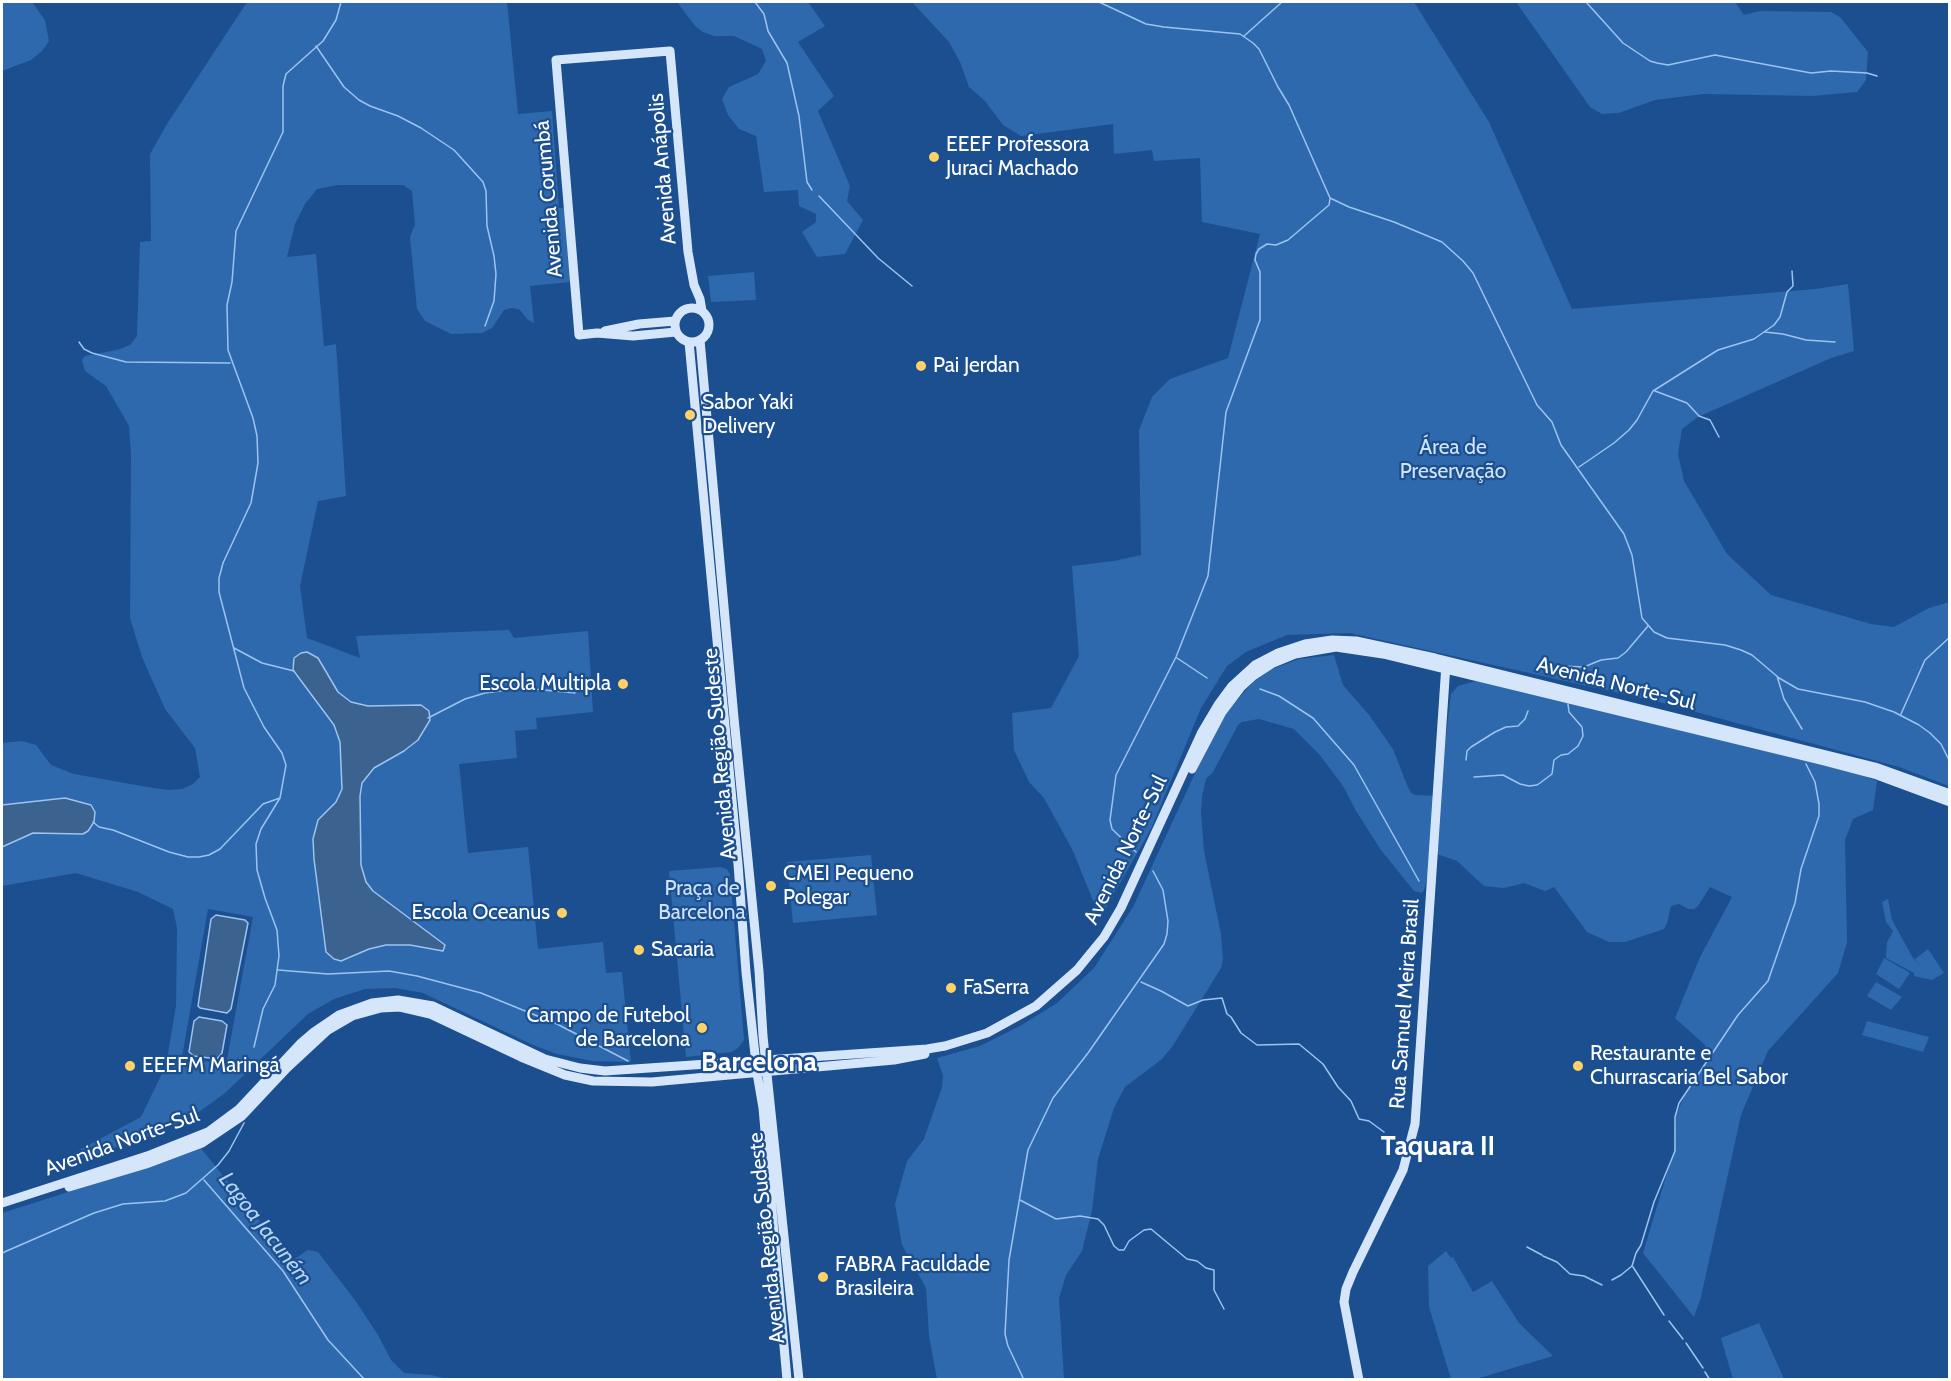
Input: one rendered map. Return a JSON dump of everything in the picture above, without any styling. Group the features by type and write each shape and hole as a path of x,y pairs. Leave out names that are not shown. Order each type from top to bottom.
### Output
{"main road":[{"name":"Avenida Corumbá","path":"597,333 579,335 556,60 670,51"},
{"name":"Avenida Anápolis","path":"670,51 688,252 702,311"},
{"name":"Avenida Anápolis","path":"689,308 694,285"},
{"path":"689,308 702,311 708,320 709,328 705,336 700,340 688,342 681,338 676,332 675,321 680,313 689,308"},
{"path":"597,333 639,324 675,321"},
{"path":"597,333 633,336 676,332"},
{"name":"Avenida Região Sudeste","path":"700,340 759,971 767,1071 765,1089 787,1380"},
{"name":"Avenida Região Sudeste","path":"688,342 755,1059 757,1073 765,1089 799,1380"},
{"name":"Avenida Norte-Sul","path":"2,1203 159,1152 208,1132 238,1109 314,1032 339,1015 372,1002 398,1000 433,1006 535,1055 580,1068 618,1071 945,1046 987,1033 1030,1011 1044,1000 1077,970 1104,938 1121,908 1209,719 1232,686 1260,662 1293,647 1332,640 1356,641 1449,667 1865,771 1950,802"},
{"name":"Avenida Norte-Sul","path":"2,1209 146,1164 202,1143 242,1116 287,1068 328,1030 352,1016 381,1008 400,1007 430,1014 521,1057 578,1078 601,1082 640,1083 894,1060 978,1042 1023,1021 1054,999 1085,968 1118,922 1211,730 1222,712 1247,681 1268,666 1295,654 1336,647 1364,650 1449,667 1875,767 1950,794"},
{"path":"719,666 723,672 730,674"},
{"name":"Rua Samuel Meira Brasil","path":"1359,1380 1344,1302 1346,1289 1353,1272 1403,1170 1415,1124 1444,687 1449,667"},
{"path":"746,972 759,971"},
{"path":"748,992 753,994 760,991"},
{"path":"764,1039 777,1055 784,1058"},
{"path":"738,1061 751,1056 754,1046"},
{"path":"738,1074 753,1080 765,1089 789,1069"}],"green space":[{"path":"2,2 32,2 45,20 49,41 31,60 2,71"},
{"path":"247,2 507,2 518,114 552,111 559,208 565,208 570,282 530,286 534,323 528,320 519,309 511,308 504,310 492,328 482,333 451,334 425,321 417,309 410,237 415,224 412,191 403,185 338,185 317,189 305,204 295,224 287,257 316,254 324,346 336,344 346,496 318,501 300,586 307,638 360,658 356,636 509,630 514,638 588,631 593,712 536,718 537,729 515,731 517,758 459,764 468,853 528,847 538,949 603,942 606,973 622,972 631,1062 592,1061 557,1054 423,993 395,988 365,989 334,999 308,1014 225,1093 192,1117 154,1135 54,1167 81,1149 141,1117 166,1065 176,1006 177,928 173,909 138,892 76,873 2,886 2,847 33,833 83,834 65,798 2,805 2,743 22,741 36,745 51,765 74,774 153,788 182,789 193,784 200,777 195,748 165,709 142,657 130,618 131,455 129,426 106,386 85,371 82,360 85,356 130,345 137,336 140,242 151,241 150,154 167,124","holes":["301,653 310,653 334,688 352,702 368,706 413,706 430,720 421,737 410,748 375,768 362,783 360,796 361,865 366,882 373,891 445,945 442,951 410,945 386,945 369,949 348,959 337,961 331,957 324,942 313,839 318,820 336,802 342,789 340,742 334,725 294,673 292,667","208,909 253,917 226,1065 182,1057"]},
{"path":"677,2 808,2 825,26 798,42 834,96 818,111 850,186 847,201 863,220 845,254 817,257 802,232 816,222 816,214 799,206 798,190 764,192 756,136 739,129 728,115 722,99 729,87 758,74 766,61 762,49 734,36 714,36 703,32 695,26"},
{"name":"Área de Preservação","path":"912,2 1414,2 1489,122 1572,309 1816,289 1848,284 1854,351 1831,358 1698,417 1682,429 1678,454 1684,481 1727,554 1771,595 1871,624 1894,627 1929,608 1949,602 1949,786 1899,767 1659,702 1350,633 1287,635 1246,652 1227,666 1201,708 1151,829 1100,918 1073,851 1044,798 1029,782 1014,750 1012,713 1051,708 1079,656 1072,566 1141,555 1139,430 1152,397 1170,379 1228,358 1260,234 1202,222 1200,158 1154,161 1152,150 1114,154 1113,124 1021,136 1003,125 985,101 969,87 960,62 949,42"},
{"path":"1516,2 1735,2 1744,15 1760,11 1831,12 1840,17 1868,52 1866,80 1857,92 1812,96 1704,94 1655,100 1619,113 1602,114 1590,107"},
{"path":"754,272 756,300 711,302 708,276"},
{"path":"1334,655 1343,685 1369,715 1393,749 1407,785 1411,793 1415,795 1439,796 1451,694 1458,686 1476,681 1852,772 1877,781 1873,810 1853,819 1845,840 1847,942 1838,973 1768,1051 1741,1115 1701,1297 1694,1317 1643,1253 1674,1150 1676,1115 1707,1058 1705,1045 1675,1018 1700,957 1732,897 1710,887 1694,909 1688,909 1679,904 1671,906 1664,929 1625,942 1609,942 1587,932 1554,887 1545,891 1524,883 1504,888 1484,886 1457,861 1434,853 1424,890 1422,893 1414,891 1381,850 1343,786 1319,754 1294,729 1259,719 1238,725 1213,772 1206,779 1202,796 1204,851 1221,934 1223,959 1221,968 1172,1047 1162,1059 1125,1087 1114,1108 1098,1159 1092,1211 1082,1251 1066,1275 1059,1298 1064,1379 937,1379 929,1336 926,1288 902,1245 895,1204 907,1161 924,1139 942,1087 943,1076 937,1058 980,1046 1020,1026 1057,1003 1094,968 1133,907 1197,769 1226,713 1253,682 1272,669 1299,659"},
{"path":"871,855 877,915 793,923 787,862"},
{"name":"Praça de Barcelona","path":"720,867 727,869 730,874 744,1040 732,1052 686,1057 669,871"},
{"path":"1888,899 1892,920 1913,958 1921,966 1915,959 1928,949 1944,973 1932,980 1914,976 1914,973 1886,958 1887,942 1893,931 1886,922 1882,902"},
{"path":"1884,958 1910,973 1899,989 1876,974"},
{"path":"1876,982 1902,997 1891,1010 1867,996"},
{"path":"1867,1021 1929,1037 1923,1052 1862,1035"},
{"path":"199,1146 290,1262 308,1250 318,1252 355,1300 391,1360 404,1373 448,1379 2,1379 2,1213 119,1176"},
{"path":"1446,1251 1451,1258 1453,1257 1473,1292 1492,1281 1519,1323 1553,1356 1476,1379 1451,1379 1429,1307 1428,1266"},
{"path":"1759,1323 1784,1379 1734,1379 1721,1338"}],"shaded area":[{"path":"307,652 318,658 338,692 351,702 368,706 421,705 429,711 430,720 418,740 374,768 362,783 360,796 361,865 366,882 373,891 445,945 443,951 410,945 386,945 369,949 341,961 334,959 326,952 313,839 318,820 336,802 342,789 340,742 334,725 293,670 294,658"},
{"path":"65,798 91,805 95,812 94,822 88,831 83,834 33,833 2,847 2,805"},
{"path":"216,915 245,920 248,923 231,1009 227,1013 198,1006 211,919"},
{"path":"199,1017 222,1021 227,1025 222,1053 217,1059 194,1056 189,1052 194,1021"}],"waterway":[{"name":"Lagoa Jacuném","path":"254,1047 263,1009 275,985 279,956 277,930 257,870 256,844 261,829 280,798 286,765 282,753 264,727 244,688 219,592 219,578 223,563 251,503 258,463 257,436 253,418 228,350 227,305 232,282 236,231 283,132 283,86 286,74 323,41 336,20 341,2"},
{"path":"755,2 764,14 768,31 787,63 799,116 807,182 812,190"},
{"path":"1099,2 1146,24 1240,34 1253,43 1259,49 1289,105 1330,198 1442,242 1463,261 1473,273 1537,405 1552,422 1561,445 1624,534 1632,555 1642,618 1654,632 1667,638 1725,645 1741,650 1752,655 1779,678 1798,689 1865,702 1894,712 1930,733 1941,744 1950,762"},
{"path":"1244,36 1282,2"},
{"path":"1586,2 1623,43 1650,61 1657,63 1668,65 1715,55 1811,73 1831,71 1867,73 1877,76"},
{"path":"316,46 344,87 359,100 421,128 454,150 483,182 486,191 487,226 496,274 494,301 485,326"},
{"path":"819,196 878,258 912,286"},
{"path":"1136,852 1112,829 1110,820 1116,775 1176,657 1208,576 1226,412 1260,320 1260,272 1255,260 1256,254 1267,244 1276,245 1288,240 1329,205 1330,199"},
{"path":"1579,467 1629,430 1653,391 1718,350 1754,339 1774,325 1780,317 1787,292 1793,286 1792,271"},
{"path":"1765,332 1806,340 1835,342"},
{"path":"79,342 84,349 92,353 126,362 230,363"},
{"path":"1655,391 1687,403 1699,416 1710,420 1719,437"},
{"path":"1538,670 1559,666 1584,667 1601,660 1618,658 1648,626"},
{"path":"1901,714 1925,660 1950,637"},
{"path":"234,648 262,663 294,671"},
{"path":"1177,658 1207,678"},
{"path":"1582,680 1587,667"},
{"path":"1777,676 1784,699 1802,729"},
{"path":"428,718 465,699 485,693 523,688 575,693"},
{"path":"1260,689 1279,696 1313,718 1354,765 1419,881"},
{"path":"1474,777 1503,775 1529,786 1537,785 1552,774 1554,760 1561,755 1568,754 1578,746 1583,736 1582,727 1569,712 1568,704"},
{"path":"1466,760 1467,751 1471,747 1506,727 1518,726 1525,719 1528,711"},
{"path":"1612,1280 1632,1266 1641,1245 1654,1202 1675,1151 1675,1117 1679,1103 1738,1015 1768,981 1795,903 1801,869 1819,816 1815,782 1806,764"},
{"path":"93,822 99,827 113,830 169,852 188,857 199,857 220,849 263,804 280,798"},
{"path":"1024,1380 1008,1346 1005,1334 1009,1260 1028,1150 1053,1098 1088,1053 1164,944 1168,921 1163,890 1153,871"},
{"path":"278,970 328,974 389,971 417,976 481,993 557,1024 628,1061"},
{"path":"1141,982 1188,1006 1203,1000 1222,998 1227,1014 1241,1033 1257,1045 1299,1044 1323,1064 1338,1087 1351,1101 1359,1119 1369,1121 1384,1132"},
{"path":"2,1253 94,1213 123,1204 165,1201 186,1193 218,1165 229,1151 244,1123"},
{"name":"Lagoa Jacuném","path":"204,1180 283,1271 328,1340 365,1380"},
{"path":"1020,1200 1056,1219 1080,1216 1098,1219 1104,1225 1114,1246 1119,1250 1124,1250 1129,1241 1144,1230 1151,1229 1187,1259 1197,1261 1206,1268 1214,1270 1214,1290 1224,1309"},
{"path":"1527,1247 1542,1255"},
{"path":"1543,1256 1557,1262 1570,1274 1584,1276 1602,1285"},
{"path":"1633,1267 1664,1315"},
{"path":"1669,1321 1683,1339"},
{"path":"1686,1343 1703,1368"},
{"path":"1705,1372 1710,1380"}],"place":[{"name":"EEEF Professora Juraci Machado","path":"934,157"},
{"name":"Pai Jerdan","path":"921,366"},
{"name":"Sabor Yaki Delivery","path":"690,415"},
{"name":"Escola Multipla","path":"623,684"},
{"name":"CMEI Pequeno Polegar","path":"771,886"},
{"name":"Escola Oceanus","path":"562,913"},
{"name":"Sacaria","path":"639,950"},
{"name":"FaSerra","path":"951,988"},
{"name":"Campo de Futebol de Barcelona","path":"702,1028"},
{"name":"EEEFM Maringá","path":"130,1066"},
{"name":"Restaurante e Churrascaria Bel Sabor","path":"1578,1066"},
{"name":"FABRA Faculdade Brasileira","path":"823,1277"}],"district":[{"name":"Barcelona","path":"759,1063"},
{"name":"Taquara II","path":"1438,1147"}]}
